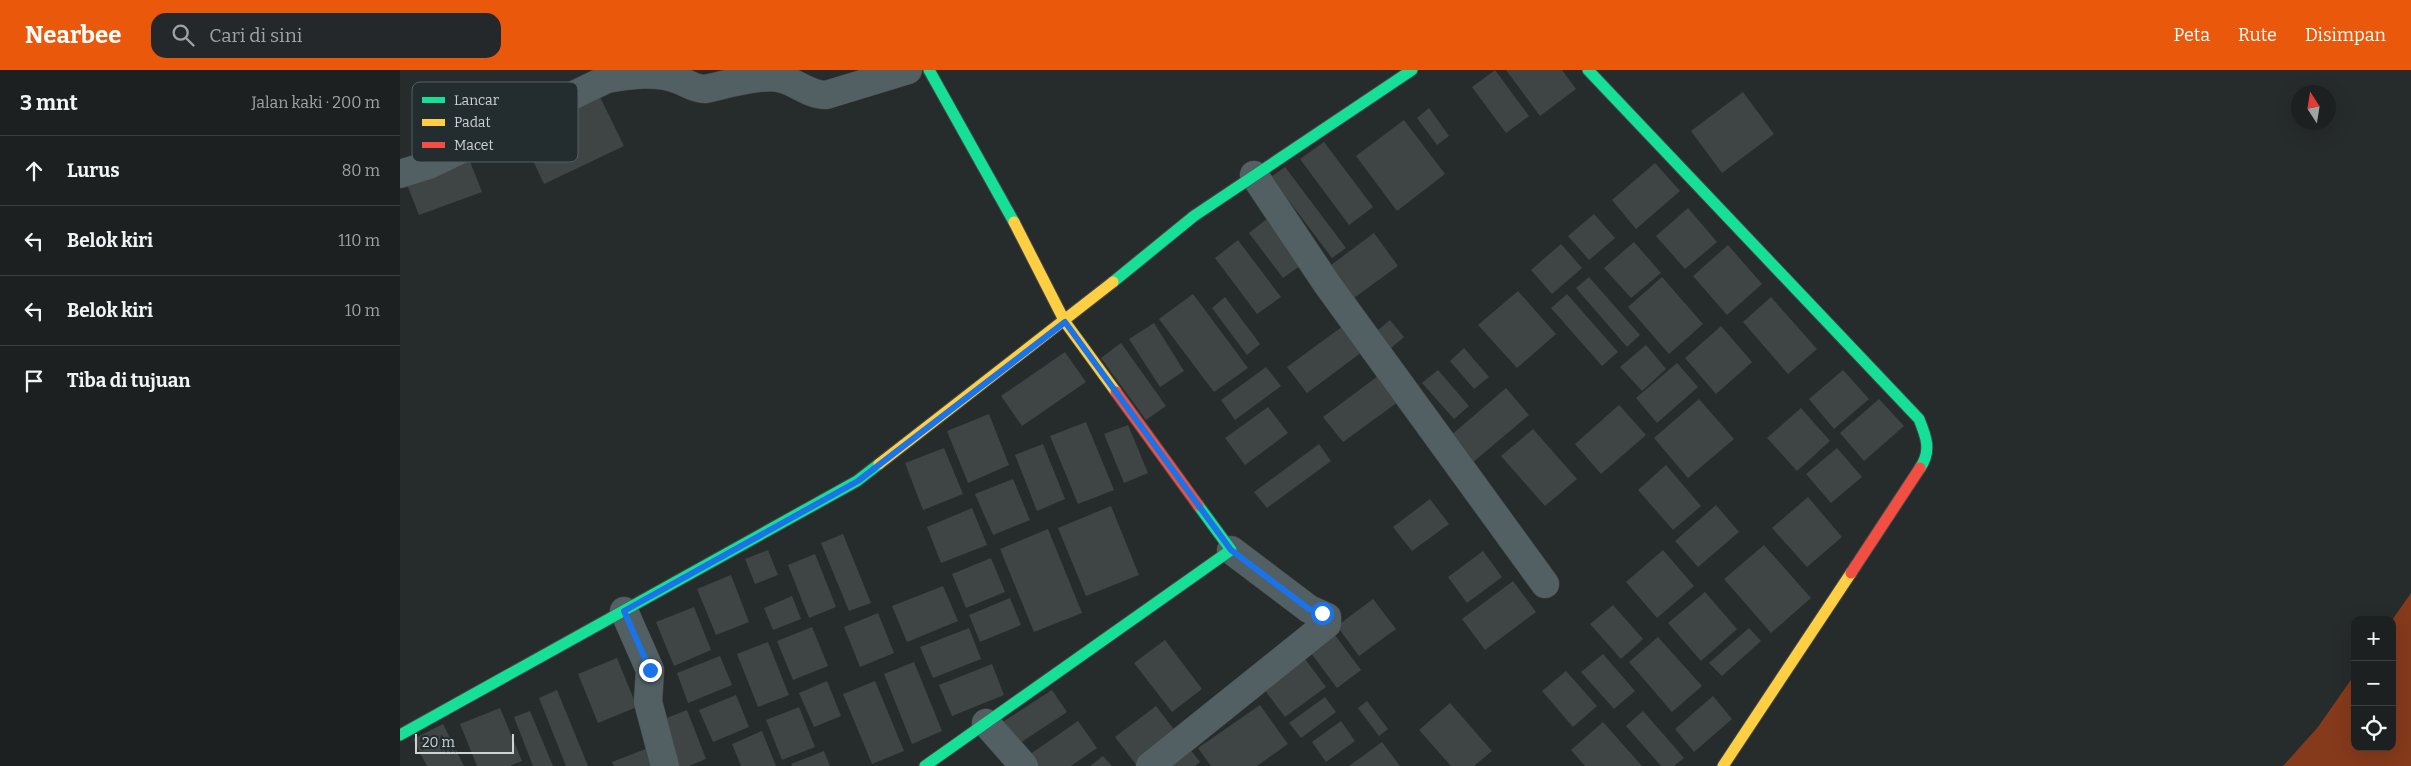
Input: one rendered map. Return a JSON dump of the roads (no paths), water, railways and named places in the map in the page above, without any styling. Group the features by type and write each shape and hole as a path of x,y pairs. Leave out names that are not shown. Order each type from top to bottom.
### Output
{"street":[{"path":"578,93 607,79 630,75 659,76 678,80 696,89 706,89 766,78 781,78 818,95 826,95 908,70"},
{"path":"929,70 1018,230 1065,322 1231,550 1309,609 1322,613 1327,617 1327,624 1150,766"},
{"path":"400,735 858,481 1065,322 1194,216 1412,70"},
{"path":"1588,70 1919,419 1928,440 1925,461 1724,766"},
{"path":"400,174 435,162"},
{"path":"1254,175 1327,284 1545,584"},
{"path":"925,766 1231,550"},
{"path":"624,611 650,670 648,702 665,766"},
{"path":"986,723 1024,766"}]}
